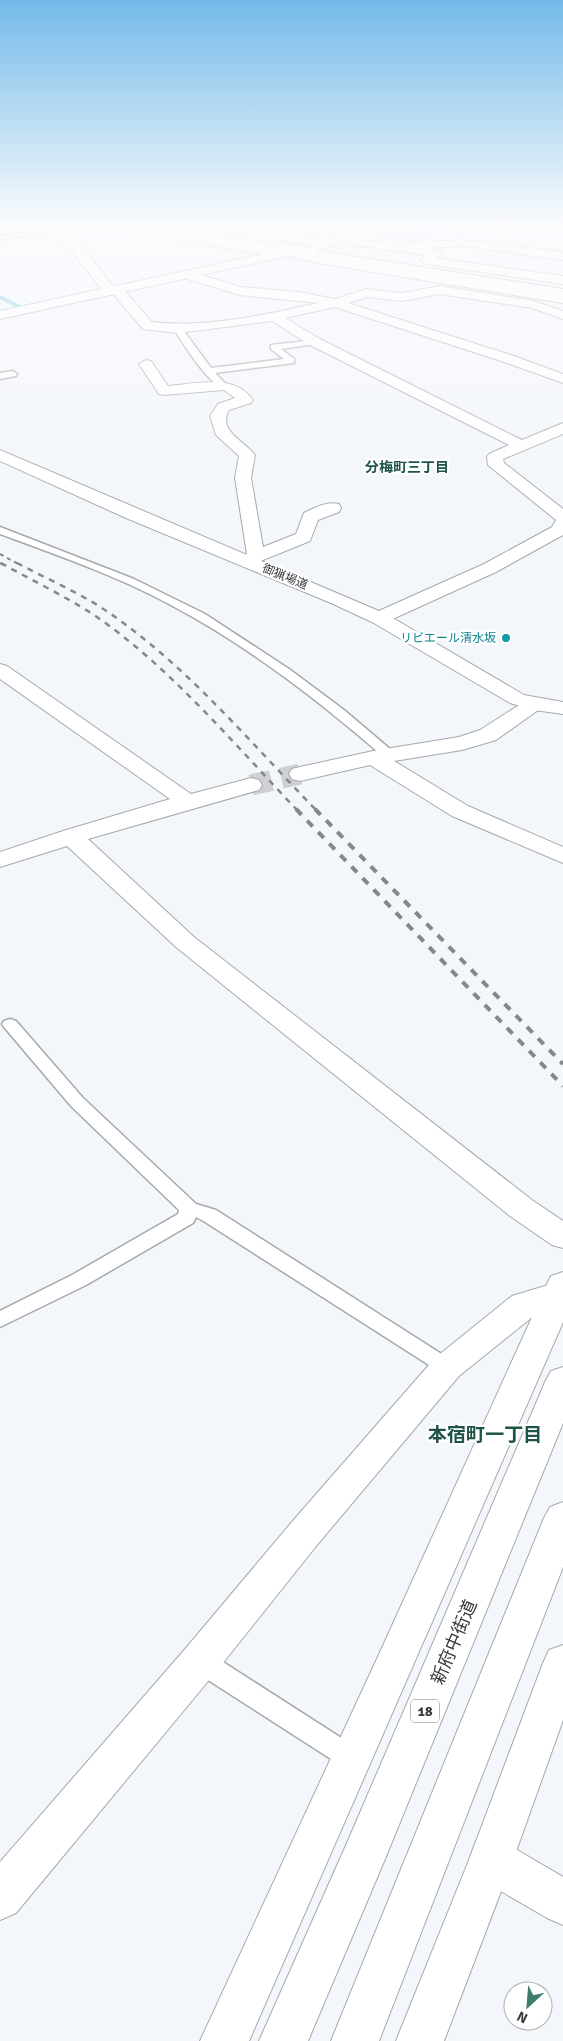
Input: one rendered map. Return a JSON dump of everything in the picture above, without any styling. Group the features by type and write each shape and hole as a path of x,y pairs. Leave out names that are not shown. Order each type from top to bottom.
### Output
{"main road":[{"path":"139,317 148,326 178,329 272,317"},
{"path":"274,317 315,342 522,446"},
{"path":"380,317 506,358 563,379"},
{"path":"146,364 164,392 224,386 232,388 246,400 223,407 218,416 221,432 247,455 243,478 250,558 304,537 310,517 332,508"},
{"path":"378,618 490,568 562,525 496,465 495,456 563,428"},
{"name":"御猟場道","path":"0,455 132,514 250,558 338,599 378,618 505,693 534,704 563,708"},
{"path":"0,670 187,801"},
{"path":"300,774 381,756 462,742 488,735 534,704"},
{"path":"381,756 460,811 563,856"},
{"path":"0,860 71,836 187,801 251,785"},
{"path":"71,836 185,942 521,1208 563,1237"},
{"path":"0,1897 200,1662 304,1534 447,1367 524,1305 561,1289"},
{"path":"224,2041 405,1641 561,1289"},
{"name":"新府中街道","path":"283,2041 363,1859 563,1380"},
{"path":"356,2041 563,1518"},
{"path":"420,2041 491,1860 563,1663"},
{"path":"491,1860 563,1902"}],"lane":[{"path":"178,329 193,354 207,371 224,386"},
{"path":"207,371 291,361 274,347 315,342"},
{"path":"0,376 13,374"},
{"path":"0,530 106,570 181,606 257,651 381,756"},
{"path":"10,1024 77,1102 189,1209 210,1216 301,1276 447,1367"},
{"path":"0,1320 79,1280 186,1218 189,1209"},
{"path":"200,1662 351,1758"}],"tunnel":[{"path":"251,785 300,774"}],"railway":[{"path":"0,554 20,565"},
{"path":"1,563 83,608 121,635 175,682 297,810"},
{"path":"17,563 108,612 165,656 217,706 316,810"},
{"path":"296,809 563,1086"},
{"path":"315,809 563,1064"}],"place":[{"name":"リビエール清水坂","path":"506,638"}],"district":[{"name":"分梅町三丁目","path":"407,467"},
{"name":"本宿町一丁目","path":"485,1435"}]}
